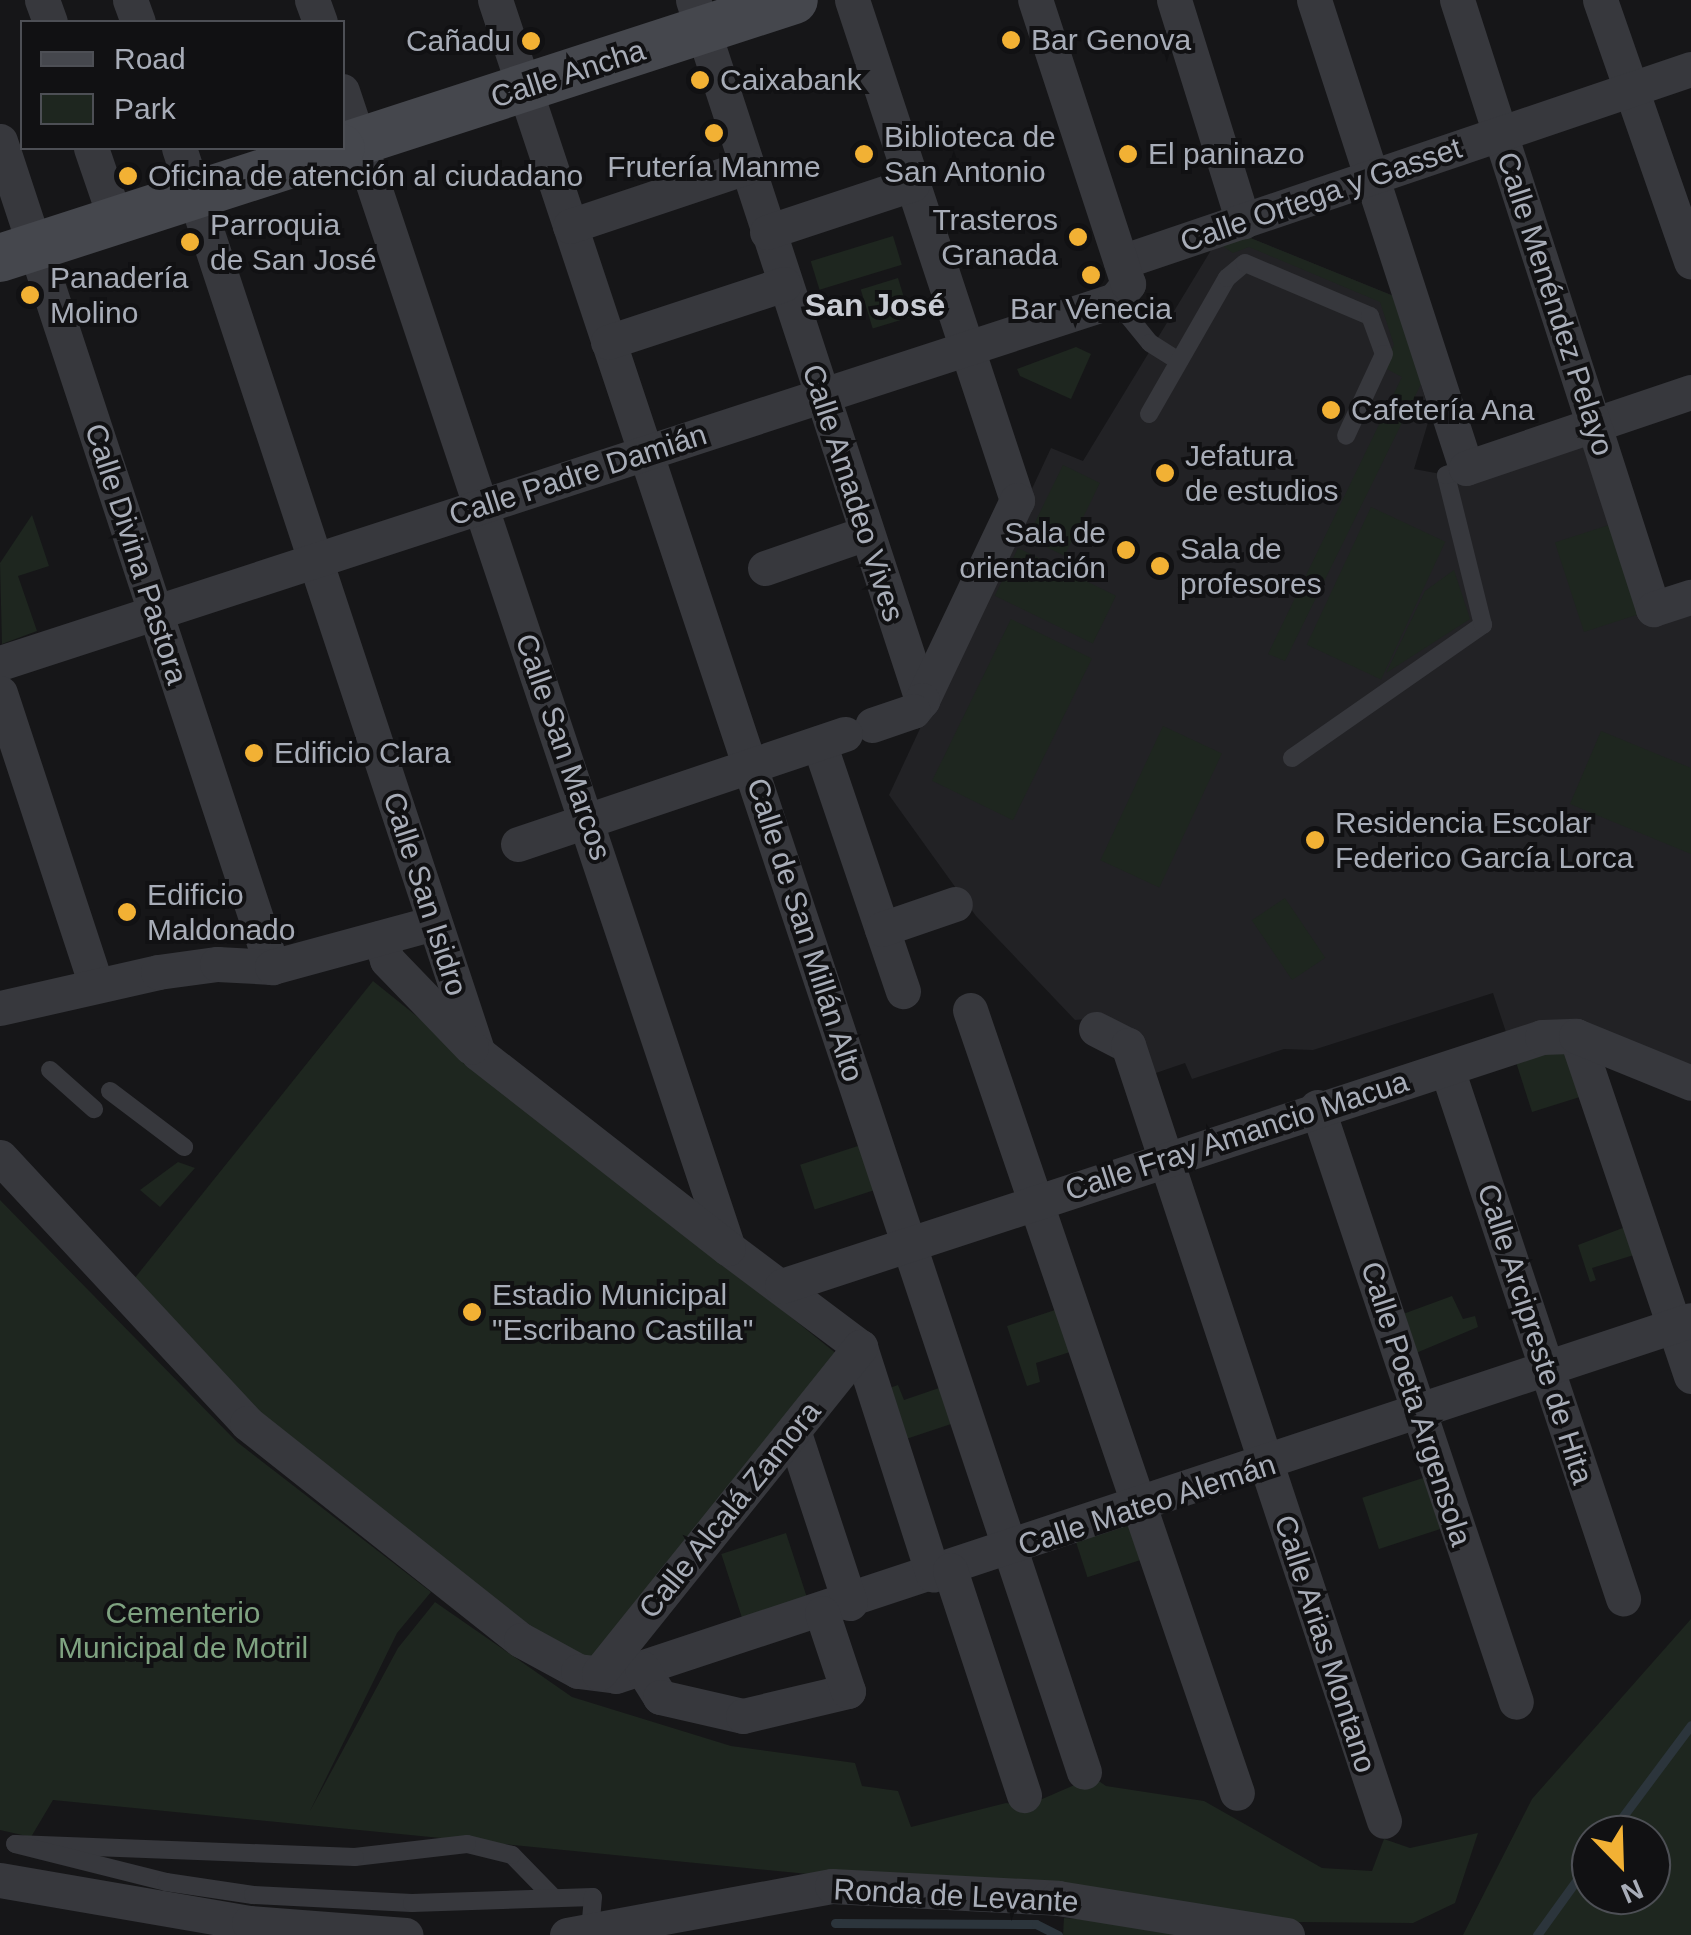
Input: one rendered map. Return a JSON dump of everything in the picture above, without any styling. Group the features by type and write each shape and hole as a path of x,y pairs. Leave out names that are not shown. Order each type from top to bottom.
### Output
{"main road":[{"name":"Calle Ancha","path":"348,145 524,88 698,15 794,0"},
{"name":"Calle Ancha","path":"17,253 333,150"}],"street":[{"name":"Calle de San Millán Alto","path":"495,0 1084,1772"},
{"path":"518,844 913,712 1017,500 852,0"},
{"path":"1035,0 1128,284 1115,300"},
{"path":"1174,0 1244,221"},
{"path":"1314,0 1466,468 1691,392"},
{"name":"Calle Menéndez Pelayo","path":"1457,0 1653,609 1691,596"},
{"path":"1600,0 1691,262"},
{"name":"Calle Amadeo Vives","path":"698,15 922,700"},
{"name":"Calle Ortega y Gasset","path":"1121,262 1691,69"},
{"name":"Calle San Marcos","path":"345,118 348,145 482,506 728,1248"},
{"name":"Calle Divina Pastora","path":"0,142 17,253 155,612 276,976"},
{"path":"92,150 116,221"},
{"name":"Calle San Isidro","path":"181,150 478,1054"},
{"path":"570,226 746,168"},
{"path":"767,232 912,184"},
{"path":"608,342 784,284"},
{"name":"Calle Padre Damián","path":"0,663 1115,300"},
{"path":"765,568 866,533"},
{"path":"0,693 95,982"},
{"path":"846,734 882,928 902,991"},
{"path":"882,928 954,904"},
{"path":"0,1008 95,982 218,964 276,976 434,923"},
{"path":"380,938 387,960 478,1054 860,1347 1024,1795"},
{"path":"970,1010 1238,1794"},
{"name":"Calle Arias Montano","path":"1096,1029 1128,1045 1384,1821"},
{"path":"1576,1036 1683,1323 1691,1376"},
{"name":"Calle Fray Amancio Macua","path":"782,1286 1317,1107 1542,1037 1576,1036 1691,1083"},
{"name":"Calle Arcipreste de Hita","path":"1447,1069 1623,1598"},
{"name":"Calle Poeta Argensola","path":"1317,1107 1516,1702"},
{"path":"0,1157 246,1423 521,1640 578,1670 599,1673"},
{"name":"Calle Mateo Alemán","path":"599,1673 642,1668 836,1608 1683,1323"},
{"name":"Calle Alcalá Zamora","path":"599,1673 860,1347"},
{"path":"642,1668 660,1696 742,1716 848,1691 836,1608 794,1433"},
{"path":"0,1880 249,1923 406,1935"},
{"name":"Ronda de Levante","path":"578,1933 832,1886 1058,1898 1287,1935"}],"lane":[{"path":"1148,414 1227,278 1245,263 1265,267 1370,316 1384,354 1346,436"},
{"path":"1115,300 1150,343 1180,360"},
{"path":"1292,758 1483,625 1446,475 1466,468"},
{"path":"50,1070 94,1109"},
{"path":"110,1091 184,1147"},
{"path":"7,1844 354,1857 467,1844 512,1855 553,1897"},
{"path":"7,1844 205,1890 412,1903 592,1897 578,1933"}],"shaded area":[{"path":"1238,233 1396,297 1430,416 1414,469 1473,480 1583,443 1646,626 1691,613 1691,1068 1506,1032 1493,993 1313,1050 1284,1049 1192,1079 1185,1063 1150,1075 1110,1017 1075,1020 976,916 889,795 1051,448 1083,461 1216,242"}],"green space":[{"path":"1238,233 1396,297 1422,382 1285,661 1268,654 1402,377 1383,367 1394,345 1380,302 1249,247 1233,253 1216,242"},
{"path":"893,236 902,265 820,290 811,261"},
{"path":"898,278 910,317 873,329 861,289"},
{"path":"1076,347 1091,354 1071,399 1020,376 1017,369"},
{"path":"1063,465 1100,483 1064,556 1027,538"},
{"path":"1371,507 1445,542 1381,679 1307,645"},
{"path":"32,515 49,566 18,576 37,631 2,644 0,563"},
{"path":"1612,524 1641,613 1584,632 1555,543"},
{"path":"1018,548 1116,596 1093,643 995,596"},
{"path":"1454,570 1470,619 1386,673 1425,591"},
{"path":"1011,619 1092,658 1013,820 932,781"},
{"path":"1163,726 1222,753 1159,888 1100,860"},
{"path":"1601,731 1691,768 1691,854 1570,804"},
{"path":"1285,898 1325,958 1292,980 1252,920"},
{"name":"Estadio Municipal \"Escribano Castilla\"","path":"373,981 843,1359 595,1668 446,1570 257,1416 130,1284"},
{"path":"1553,1050 1568,1051 1583,1096 1532,1112 1516,1062"},
{"path":"861,1145 876,1190 815,1209 800,1165"},
{"path":"178,1162 195,1168 160,1207 140,1190"},
{"name":"Cementerio Municipal de Motril","path":"0,1200 237,1442 431,1592 397,1633 310,1811 398,1648 435,1602 572,1697 731,1746 855,1763 862,1786 898,1791 911,1827 1006,1803 1026,1806 1093,1777 1106,1786 1204,1801 1322,1868 1372,1871 1384,1839 1410,1848 1478,1833 1455,1903 1413,1923 1298,1922 53,1800 31,1837 0,1830"},
{"path":"1628,1226 1637,1254 1592,1268 1596,1280 1590,1282 1578,1245"},
{"path":"1452,1296 1463,1319 1475,1316 1478,1327 1416,1353 1403,1314"},
{"path":"1058,1309 1073,1351 1036,1363 1040,1382 1027,1386 1007,1326"},
{"path":"898,1385 904,1400 942,1387 954,1423 903,1440 887,1389"},
{"path":"1426,1477 1443,1528 1379,1549 1362,1498"},
{"path":"1128,1524 1140,1560 1087,1577 1076,1541"},
{"path":"786,1533 807,1598 742,1619 721,1554"},
{"path":"1691,1619 1691,1935 1463,1935 1532,1799"},
{"path":"1064,1918 1119,1922 1210,1935 1063,1935"}],"waterway":[{"path":"1624,1815 1691,1725"},
{"path":"1537,1935 1571,1888"},
{"path":"835,1923 1036,1924 1058,1935"}],"place":[{"name":"Bar Genova","path":"1011,40"},
{"name":"Cañadu","path":"531,41"},
{"name":"Caixabank","path":"700,80"},
{"name":"Frutería Manme","path":"714,133"},
{"name":"Biblioteca de San Antonio","path":"864,154"},
{"name":"El paninazo","path":"1128,154"},
{"name":"Oficina de atención al ciudadano","path":"128,176"},
{"name":"Trasteros Granada","path":"1078,237"},
{"name":"Parroquia de San José","path":"190,242"},
{"name":"Bar Venecia","path":"1091,275"},
{"name":"Panadería Molino","path":"30,295"},
{"name":"Cafetería Ana","path":"1331,410"},
{"name":"Jefatura de estudios","path":"1165,473"},
{"name":"Sala de orientación","path":"1126,550"},
{"name":"Sala de profesores","path":"1160,566"},
{"name":"Edificio Clara","path":"254,753"},
{"name":"Residencia Escolar Federico García Lorca","path":"1315,840"},
{"name":"Edificio Maldonado","path":"127,912"},
{"name":"Estadio Municipal \"Escribano Castilla\"","path":"472,1312"}],"district":[{"name":"San José","path":"875,305"}]}
